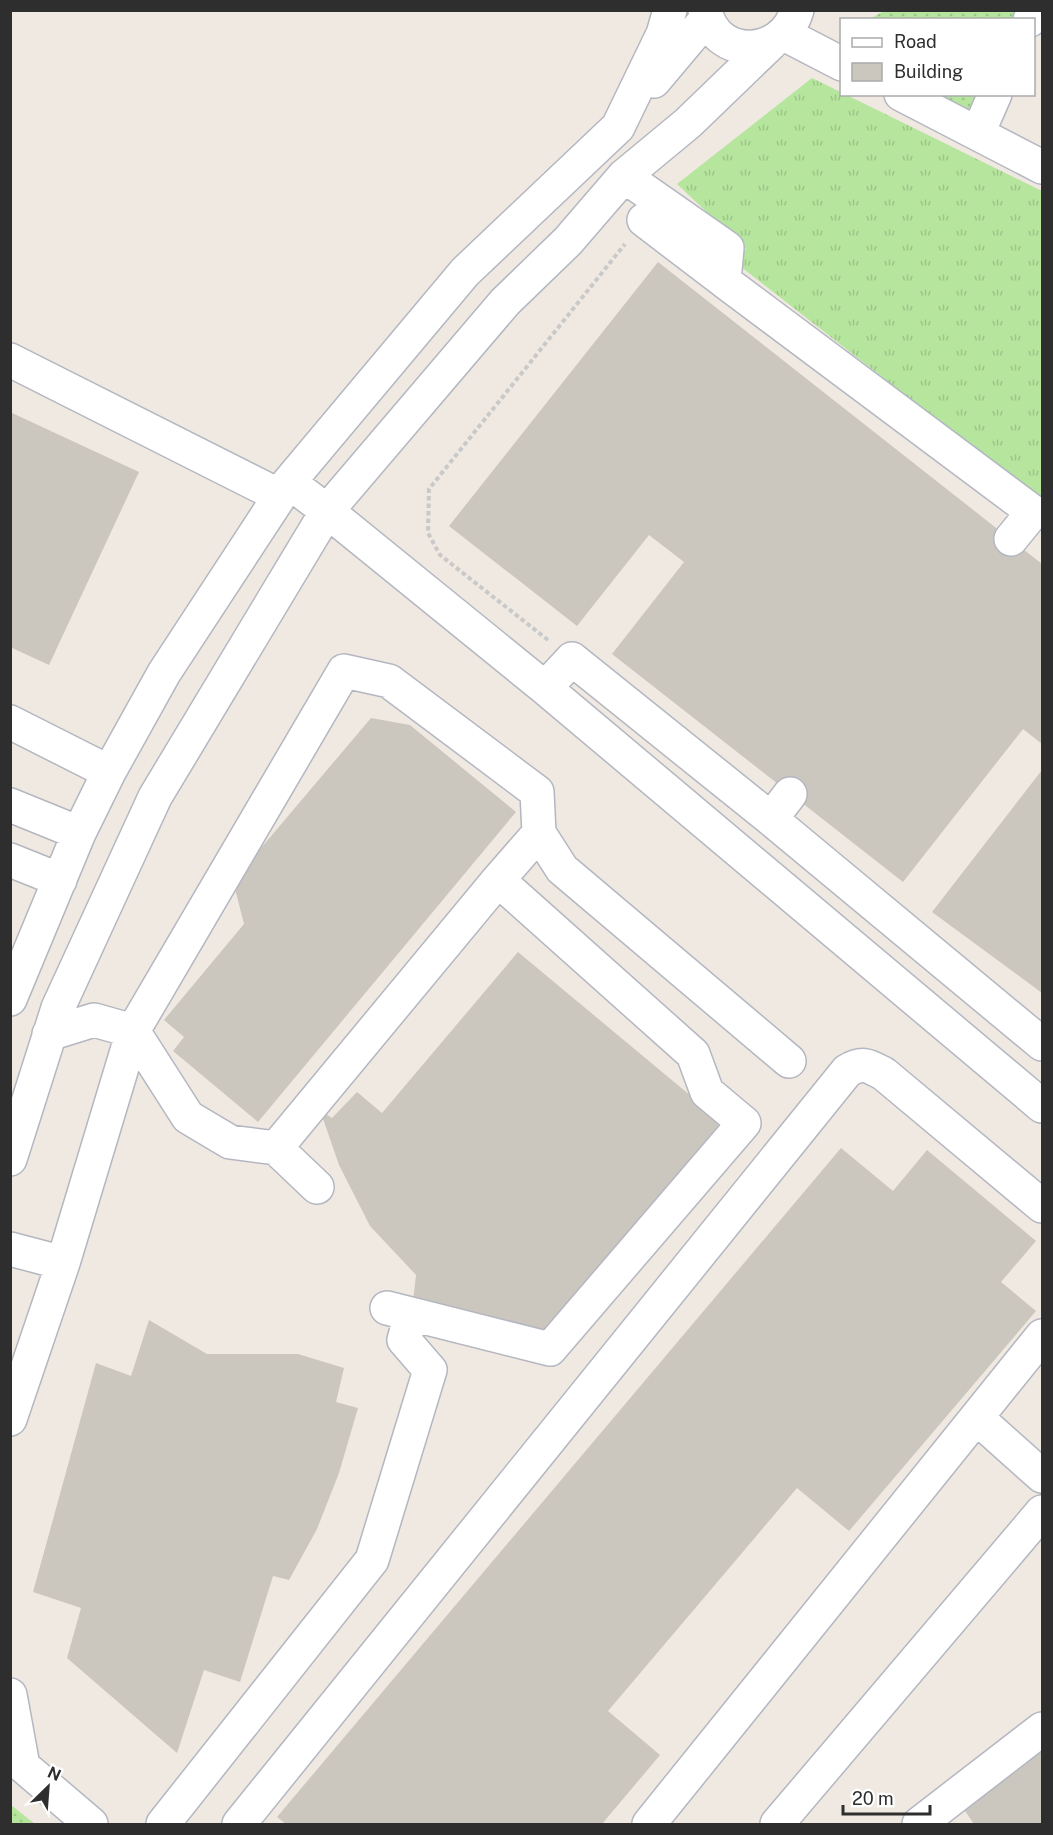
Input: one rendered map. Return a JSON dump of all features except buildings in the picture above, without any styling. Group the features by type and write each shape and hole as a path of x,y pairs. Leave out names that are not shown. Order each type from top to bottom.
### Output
{"street":[{"path":"618,127 663,34 670,10"},
{"path":"10,999 79,833 109,772 164,673 284,489 465,272 618,127 706,14 715,31 728,43 741,47 757,47 792,24"},
{"path":"792,24 840,62"},
{"path":"10,1160 58,1008 155,797 327,511 505,302 568,241 624,176 688,123 792,24"},
{"path":"905,96 1042,167"},
{"path":"978,133 995,96"},
{"path":"624,176 727,248 724,282"},
{"path":"644,220 1033,512 1025,535"},
{"path":"10,360 327,511 545,688 1042,1106"},
{"path":"545,688 572,658 781,806 1042,1044"},
{"path":"10,1419 63,1263 133,1031 344,672 389,681 537,792 539,833 562,869 789,1061"},
{"path":"10,722 109,772"},
{"path":"10,805 79,833"},
{"path":"276,1148 539,833"},
{"path":"10,860 60,880"},
{"path":"163,1824 372,1560 430,1370 404,1340 399,1311 550,1349 744,1124 707,1092 693,1054 498,880"},
{"path":"49,1034 94,1020 133,1031 188,1117 230,1142 276,1148 317,1187"},
{"path":"239,1824 847,1071 857,1065 870,1066 884,1074 1042,1206"},
{"path":"10,1249 63,1263"},
{"path":"649,1824 1042,1336"},
{"path":"977,1418 1042,1476"},
{"path":"777,1824 1036,1532"},
{"path":"10,1695 23,1767 91,1824"},
{"path":"919,1824 1042,1729"}],"path":[{"path":"572,658 440,555 428,533 429,489 644,220"}],"green space":[{"path":"884,11 1019,11 1016,18 872,18"},
{"path":"812,78 840,92 840,96 849,96 1042,191 1042,506 1009,476 736,263 746,249 677,184"},
{"path":"934,96 978,96 970,113"},
{"path":"11,1805 35,1824 11,1824"}]}
